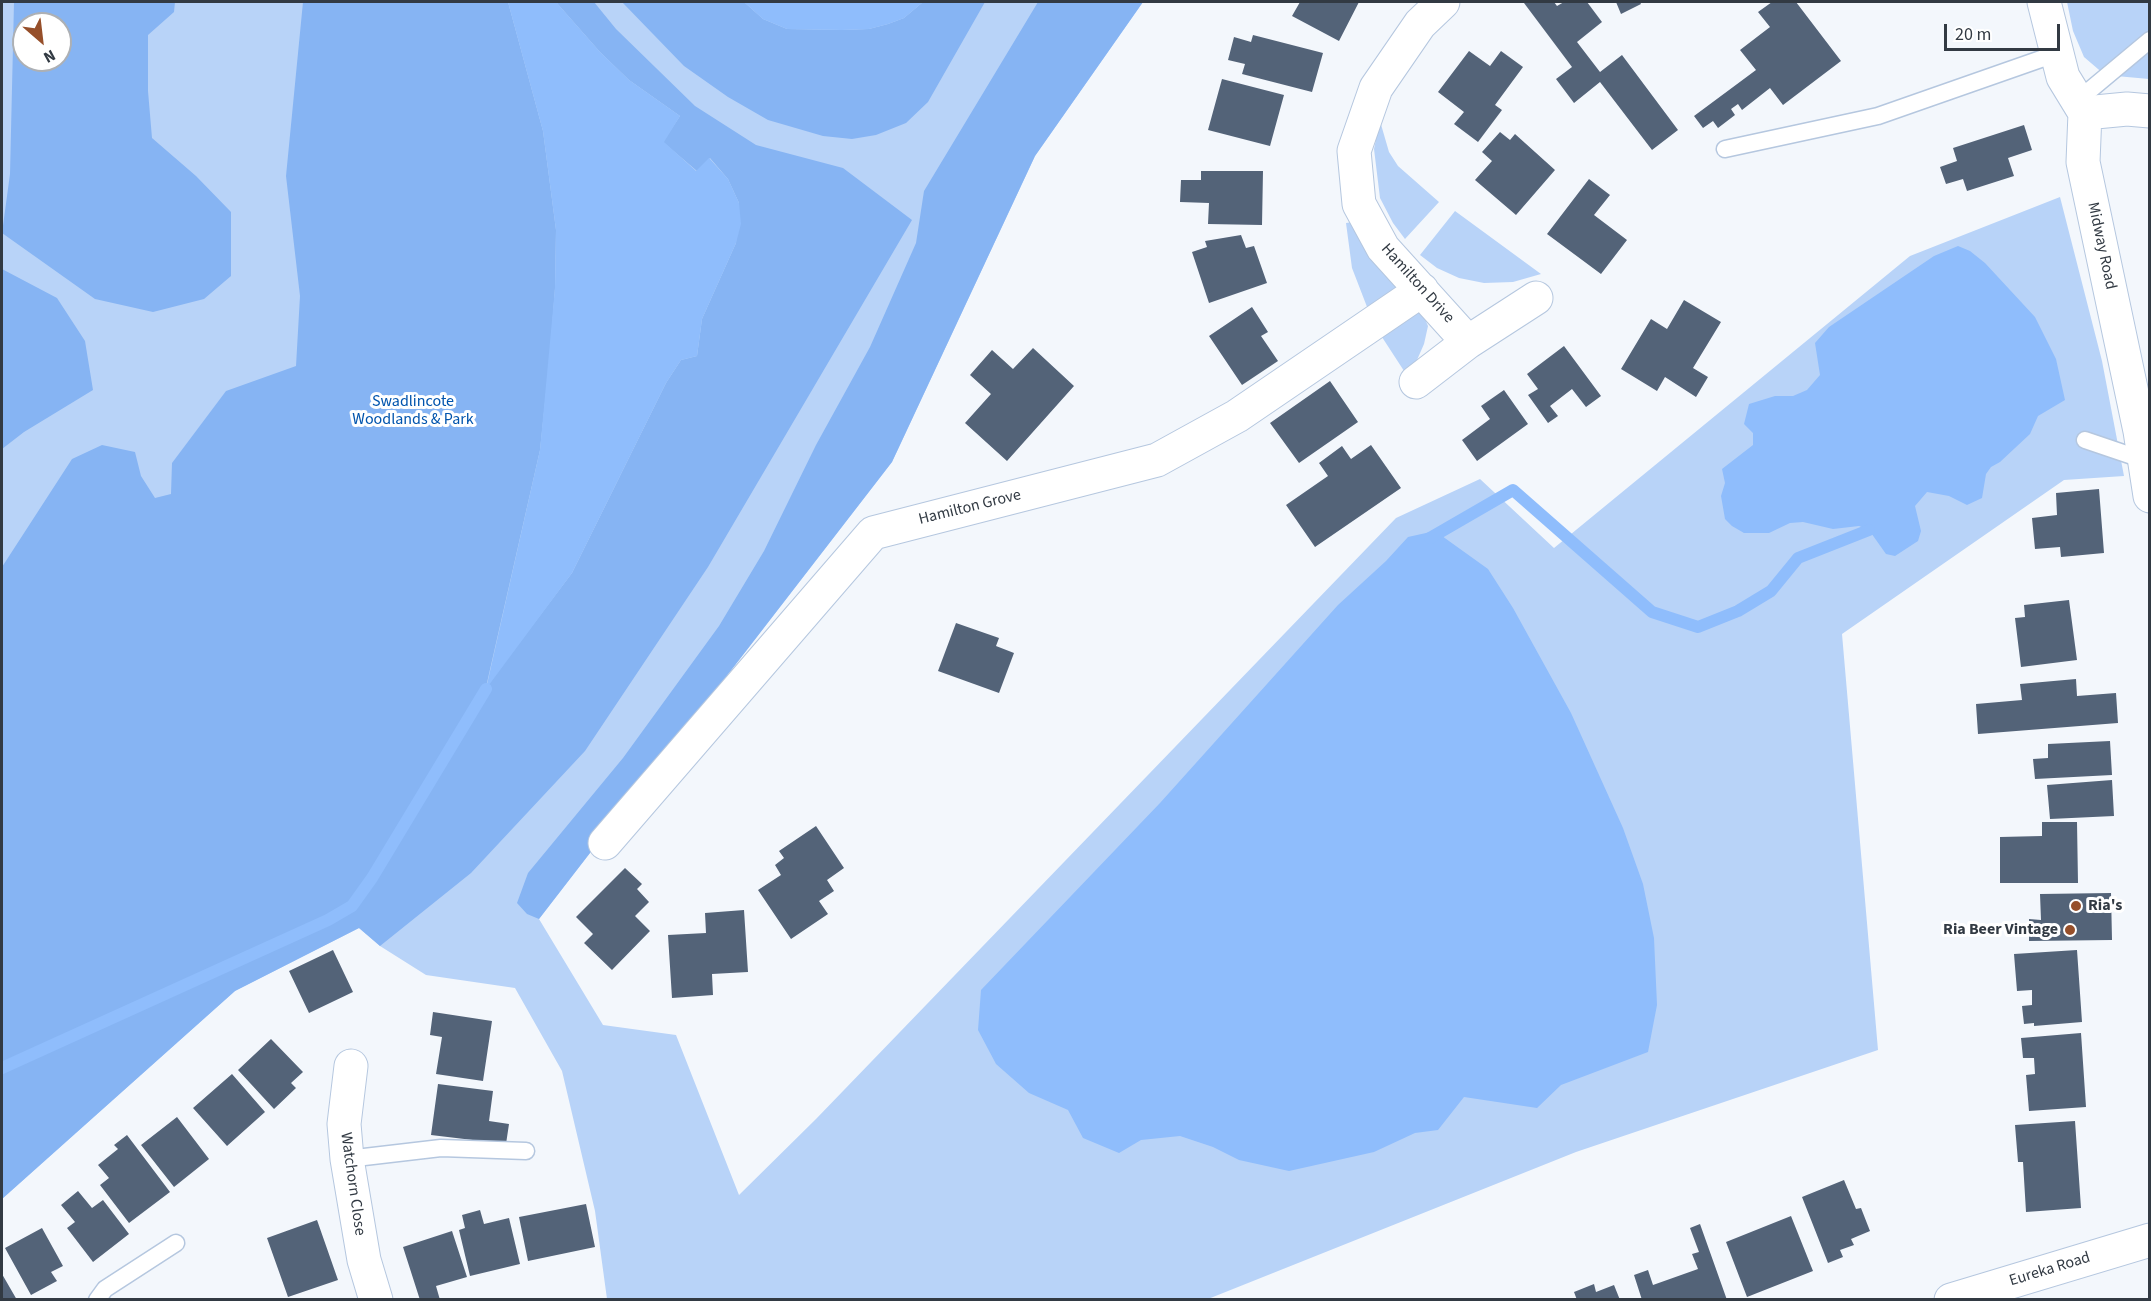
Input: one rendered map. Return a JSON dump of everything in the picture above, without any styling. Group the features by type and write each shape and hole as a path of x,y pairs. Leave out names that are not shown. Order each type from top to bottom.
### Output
{"street":[{"name":"Hamilton Drive","path":"1443,2 1420,24 1376,88 1354,151 1359,204 1383,248 1468,342"},
{"path":"2044,2 2063,76 2081,107 2150,111"},
{"name":"Midway Road","path":"2081,107 2083,162 2150,496"},
{"name":"Hamilton Grove","path":"605,843 873,533 1157,460 1238,416 1422,290"},
{"path":"1416,382 1468,342 1536,298"},
{"name":"Watchorn Close","path":"351,1066 344,1124 347,1159 364,1260 376,1299"},
{"name":"Eureka Road","path":"1951,1299 2150,1240"}],"lane":[{"path":"2081,107 2150,40"},
{"path":"1725,149 1878,116 2058,53"},
{"path":"2085,441 2144,460"},
{"path":"347,1159 441,1148 526,1150"},
{"path":"97,1299 105,1289 176,1243"}],"green space":[{"name":"Swadlincote Woodlands & Park","path":"2,2 1143,2 1035,156 892,462 539,919 603,1025 676,1035 739,1195 816,1119 1396,518 1480,479 1554,548 1910,256 2060,197 2102,361 2124,476 2064,480 1842,634 1878,1050 1576,1152 1208,1299 607,1299 595,1211 562,1071 515,988 426,975 380,946 359,928 235,991 2,1199"},
{"path":"14,2 175,2 174,12 148,35 148,91 152,138 196,176 231,212 231,276 204,299 153,312 95,299 2,233 10,174 12,72 72,72 72,12 14,12"},
{"path":"303,2 508,2 543,131 556,230 555,288 550,354 540,450 486,687 572,573 666,383 681,360 697,356 702,319 736,243 739,203 728,179 710,158 697,171 663,142 680,116 629,80 600,52 556,2 594,2 616,29 695,106 756,145 843,168 912,220 708,567 585,751 471,873 380,946 359,928 235,991 2,1199 2,567 72,459 102,445 135,452 141,476 155,498 171,494 172,463 226,391 296,366 300,296 286,176"},
{"path":"622,2 744,2 763,19 787,29 842,30 869,29 888,24 904,18 923,2 985,2 928,102 906,123 876,135 852,139 823,136 768,120 728,97 684,66"},
{"path":"1038,2 1143,2 1035,156 892,462 539,919 527,914 517,903 528,873 623,758 719,626 764,551 816,445 870,347 916,243 924,191"},
{"path":"2067,2 2149,2 2149,79 2105,75 2084,57 2073,31"},
{"path":"1380,121 1389,152 1398,166 1439,202 1405,239 1393,223 1380,198 1374,149"},
{"path":"1455,211 1541,274 1513,282 1484,283 1459,278 1437,268 1420,255"},
{"path":"1359,221 1398,272 1397,289 1369,312 1352,268 1346,223"},
{"path":"2,269 57,298 85,341 93,390 24,432 2,449"},
{"path":"1421,310 1428,326 1424,344 1417,360 1406,374 1380,334"}],"shaded area":[{"path":"508,2 556,2 600,52 629,80 680,116 664,142 696,171 709,158 728,179 739,203 741,224 736,243 702,319 697,356 681,360 666,383 572,573 486,689 540,450 555,288 556,230 543,131"},
{"path":"744,2 923,2 904,18 888,24 869,29 842,30 787,29 763,19"},
{"path":"1958,246 1970,251 1985,263 2035,317 2056,359 2065,400 2038,416 2030,434 2000,462 1991,467 1986,474 1982,498 1967,505 1949,496 1927,492 1915,506 1921,531 1918,541 1895,556 1886,554 1869,530 1859,526 1833,529 1803,522 1790,523 1769,533 1744,533 1732,526 1725,519 1721,496 1725,483 1722,469 1753,445 1753,433 1744,424 1749,404 1775,396 1793,396 1807,390 1820,375 1815,343 1829,327 1934,256"},
{"path":"1435,531 1488,569 1513,608 1571,713 1623,828 1643,884 1654,938 1657,1005 1648,1052 1561,1085 1537,1108 1464,1097 1438,1130 1415,1133 1374,1152 1289,1171 1239,1160 1213,1147 1180,1136 1141,1140 1119,1153 1083,1138 1068,1110 1029,1093 996,1064 978,1030 981,990 1160,803 1338,605 1386,561 1408,537"}],"building":[{"path":"1300,2 1359,2 1339,41 1292,16"},
{"path":"1554,2 1557,6 1564,2 1587,2 1602,22 1577,42 1600,72 1622,55 1678,130 1652,150 1600,82 1574,103 1556,79 1572,67 1524,3"},
{"path":"1616,2 1640,2 1641,4 1621,14"},
{"path":"1772,2 1796,2 1841,61 1783,105 1770,88 1742,110 1738,104 1731,109 1735,115 1718,128 1713,121 1703,128 1694,116 1756,70 1740,50 1770,27 1758,12"},
{"path":"1253,35 1323,53 1312,92 1242,74 1245,64 1228,60 1234,37 1251,42"},
{"path":"1469,51 1490,66 1501,51 1523,67 1495,105 1502,110 1478,142 1454,124 1464,112 1438,92"},
{"path":"1222,79 1284,95 1270,146 1208,130"},
{"path":"2024,125 2032,150 2008,158 2014,176 1967,191 1963,179 1946,184 1940,167 1957,161 1953,148"},
{"path":"1500,132 1510,140 1515,134 1555,170 1516,215 1475,180 1492,161 1482,152"},
{"path":"1201,171 1263,171 1262,225 1208,224 1209,203 1180,202 1181,180 1201,180"},
{"path":"1589,179 1610,195 1594,215 1627,240 1601,274 1547,234"},
{"path":"1241,235 1246,248 1254,246 1267,283 1209,303 1192,252 1207,247 1205,241"},
{"path":"1684,300 1721,322 1693,368 1708,377 1696,397 1665,377 1657,391 1621,369 1651,319 1667,329"},
{"path":"1252,307 1268,332 1261,336 1278,361 1242,385 1209,336"},
{"path":"1564,346 1601,396 1586,407 1572,389 1550,406 1558,416 1548,423 1528,395 1538,389 1527,374"},
{"path":"1033,348 1074,386 1007,461 965,423 991,394 970,375 992,350 1013,369"},
{"path":"1330,381 1358,422 1299,463 1270,423"},
{"path":"1504,390 1528,424 1477,461 1462,440 1490,419 1481,406"},
{"path":"1371,445 1401,488 1315,547 1286,505 1328,476 1319,463 1342,446 1351,459"},
{"path":"2099,489 2104,553 2061,557 2060,547 2035,549 2032,518 2057,515 2056,493"},
{"path":"2069,600 2077,660 2021,667 2015,618 2025,617 2024,605"},
{"path":"956,623 999,638 996,646 1014,653 999,693 938,671"},
{"path":"2076,679 2077,696 2116,693 2118,723 1978,734 1976,704 2022,700 2020,684"},
{"path":"2110,741 2112,775 2035,779 2033,759 2048,758 2048,744"},
{"path":"2112,780 2114,816 2050,819 2047,785"},
{"path":"2042,822 2077,822 2078,883 2000,883 2000,837 2042,836"},
{"path":"816,826 844,868 827,880 834,891 819,901 828,914 791,939 758,890 781,875 775,865 784,858 779,851"},
{"path":"625,868 642,884 637,889 649,902 635,916 650,931 612,970 584,943 593,934 576,917"},
{"path":"2111,893 2112,940 2029,941 2029,919 2041,920 2040,894"},
{"path":"744,910 748,972 712,974 713,995 672,998 668,935 706,933 705,913"},
{"path":"333,950 353,992 309,1013 289,971"},
{"path":"2077,950 2082,1022 2034,1026 2034,1023 2024,1024 2022,1006 2032,1005 2032,990 2017,991 2014,954"},
{"path":"433,1012 492,1021 483,1081 436,1074 442,1037 430,1035"},
{"path":"2081,1033 2086,1107 2029,1111 2026,1075 2035,1074 2034,1058 2023,1058 2021,1038"},
{"path":"271,1039 303,1072 291,1083 296,1088 274,1109 238,1070"},
{"path":"232,1074 265,1112 227,1146 193,1108"},
{"path":"438,1084 493,1091 489,1121 509,1124 506,1144 431,1135"},
{"path":"177,1117 209,1159 174,1187 141,1145"},
{"path":"2075,1121 2081,1208 2026,1212 2023,1162 2018,1162 2015,1125"},
{"path":"127,1135 170,1192 129,1223 100,1185 109,1178 98,1165 118,1149 114,1145"},
{"path":"1844,1180 1856,1209 1861,1208 1870,1231 1851,1239 1854,1245 1840,1250 1843,1257 1828,1263 1802,1197"},
{"path":"78,1191 92,1208 103,1200 129,1234 93,1262 67,1228 75,1222 61,1205"},
{"path":"586,1204 595,1247 528,1261 519,1217"},
{"path":"480,1210 484,1224 509,1218 520,1264 470,1276 459,1230 465,1228 462,1215"},
{"path":"1791,1216 1813,1271 1747,1297 1726,1242"},
{"path":"317,1220 338,1280 288,1297 267,1238"},
{"path":"1700,1224 1727,1300 1642,1300 1634,1275 1648,1270 1653,1285 1698,1269 1692,1254 1699,1252 1690,1228"},
{"path":"42,1228 63,1266 51,1272 57,1281 31,1295 5,1248"},
{"path":"452,1231 467,1277 436,1286 440,1300 420,1300 403,1247"},
{"path":"2,1274 17,1300 2,1300"},
{"path":"1594,1284 1596,1292 1614,1285 1620,1300 1577,1300 1574,1292"}],"waterway":[{"path":"1430,538 1513,490 1652,612 1698,627 1738,611 1771,591 1798,558 1869,530"},
{"path":"2,1068 328,920 352,906 372,878 486,689"}],"place":[{"name":"Ria's","path":"2076,906"},
{"name":"Ria Beer Vintage","path":"2070,930"}]}
